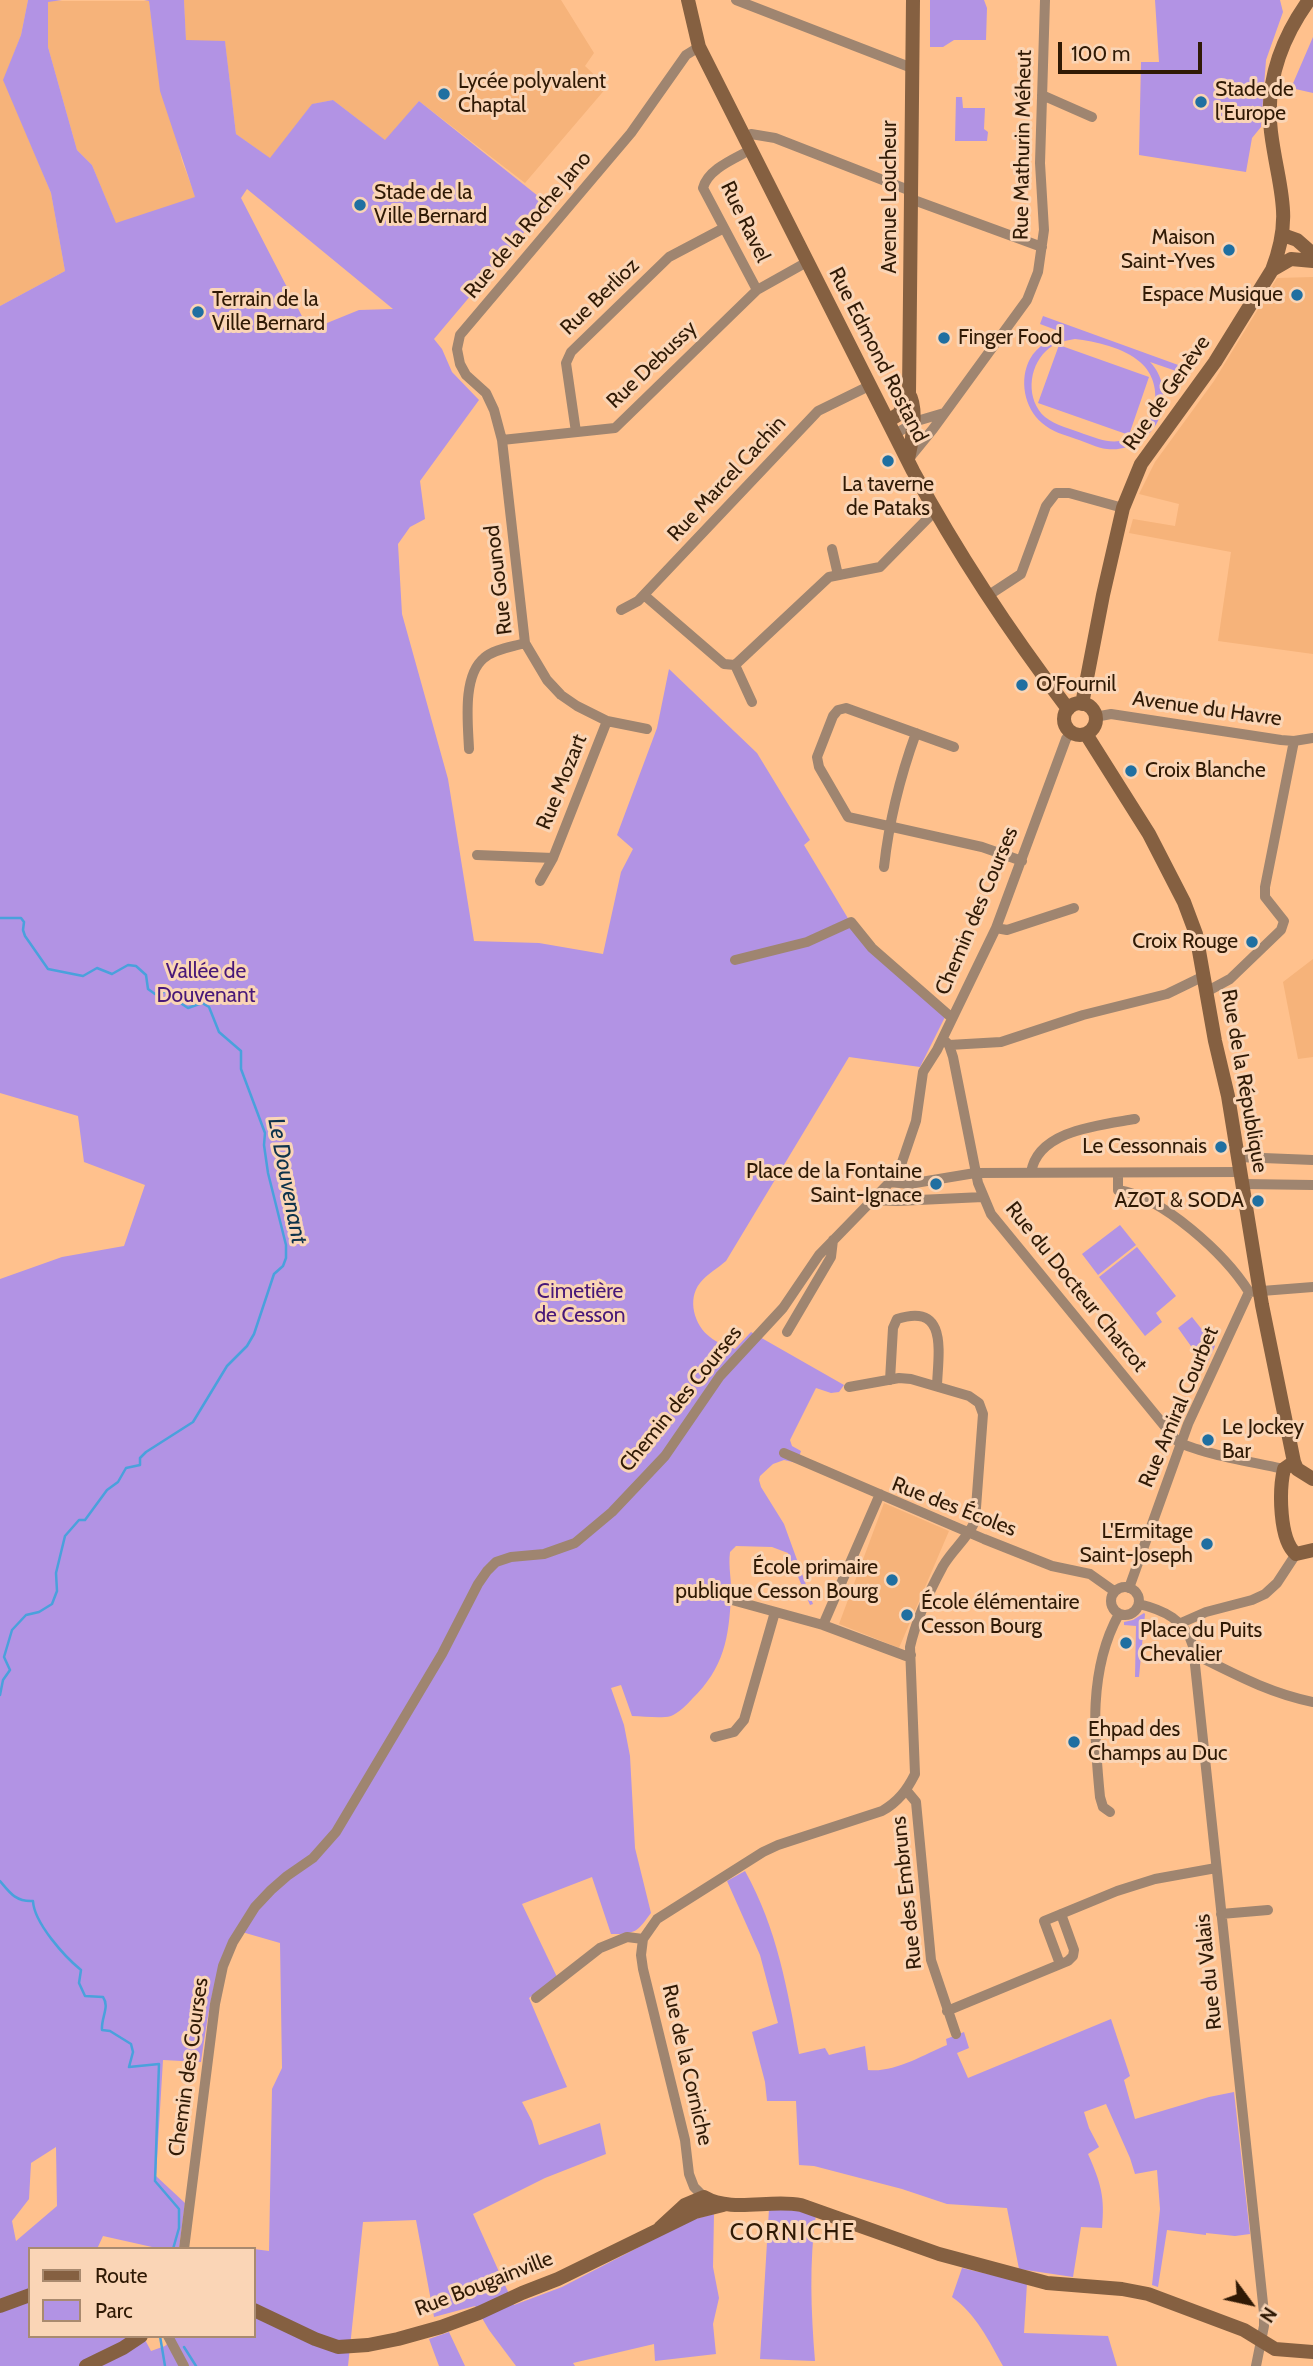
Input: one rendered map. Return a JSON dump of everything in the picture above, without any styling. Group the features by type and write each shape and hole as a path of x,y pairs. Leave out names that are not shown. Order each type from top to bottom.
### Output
{"street":[{"name":"Rue Edmond Rostand","path":"688,0 699,47 869,386 935,511 1029,656 1075,706"},
{"path":"736,0 912,68"},
{"name":"Avenue Loucheur","path":"908,459 913,400 909,394 913,0"},
{"name":"Rue Mathurin Méheut","path":"908,459 1027,300 1038,272 1044,219 1040,163 1045,0"},
{"name":"Rue de Genève","path":"1075,706 1124,508 1141,464 1215,362 1272,270 1283,235 1284,218 1283,197 1270,129 1272,96 1283,43 1303,2"},
{"name":"Rue de la Roche Jano","path":"502,440 486,393 466,375 460,364 457,349 460,335 631,133 686,55 699,47"},
{"path":"1042,95 1092,117"},
{"path":"747,144 751,134 775,138 1041,247"},
{"name":"Rue Ravel","path":"747,144 705,180 703,188 757,290"},
{"name":"Rue Berlioz","path":"576,432 566,363 571,352 669,257 724,228"},
{"path":"1283,235 1297,240 1313,254"},
{"path":"1272,270 1291,259 1313,261"},
{"name":"Rue Debussy","path":"502,440 615,428 757,290 807,262"},
{"name":"Rue Marcel Cachin","path":"621,610 644,595 818,411 869,386"},
{"path":"892,428 909,394"},
{"path":"892,428 944,413"},
{"name":"Rue Gounod","path":"502,440 525,643 547,680 561,695 607,721 648,729"},
{"path":"989,595 1021,574 1046,506 1056,492 1124,508"},
{"path":"644,595 724,664 735,665 829,577 880,567 935,511"},
{"path":"832,549 838,575"},
{"path":"468,749 468,700 475,670 484,658 497,651 525,643"},
{"path":"735,665 752,702"},
{"path":"1075,706 1092,710 1095,717 1092,729 1086,734 1071,732 1064,721 1075,706"},
{"path":"954,747 846,708 838,710 833,716 817,757 819,768 849,817 982,847 1022,861"},
{"name":"Avenue du Havre","path":"1095,717 1111,714 1294,741 1313,738"},
{"name":"Rue Mozart","path":"540,881 553,858 607,721"},
{"name":"Chemin des Courses","path":"184,2247 215,2004 223,1965 233,1942 255,1907 271,1890 313,1858 336,1832 442,1654 487,1571 496,1562 511,1557 544,1554 568,1547 589,1534 612,1512 665,1456 720,1376 783,1308 818,1255 890,1182 900,1168 910,1142 921,1097 923,1072 946,1042 952,1018 996,928 1066,739 1071,732"},
{"path":"884,867 889,827 902,771 916,733"},
{"name":"Rue de la République","path":"1086,734 1138,814 1184,902 1196,934 1228,1096 1255,1292 1289,1465 1282,1480 1284,1537 1296,1554"},
{"path":"1206,992 1230,979 1282,930 1284,921 1265,897 1265,887 1294,741"},
{"name":"Rue Mozart","path":"477,855 553,858"},
{"path":"996,928 1007,930 1074,908"},
{"path":"735,960 807,942 851,922 872,948 952,1018"},
{"path":"946,1042 1001,1042 1083,1015 1167,994 1204,976"},
{"name":"Rue du Docteur Charcot","path":"946,1042 960,1087 975,1173 983,1197 999,1224 1154,1415 1181,1444"},
{"path":"1031,1173 1037,1155 1065,1134 1085,1127 1135,1119"},
{"path":"890,1182 909,1184 975,1173 1240,1171 1313,1160"},
{"path":"1240,1171 1313,1185"},
{"path":"1118,1174 1118,1190 1142,1196 1170,1213 1255,1292 1313,1287"},
{"path":"872,1200 983,1197"},
{"path":"787,1332 831,1256 833,1239"},
{"name":"Rue Amiral Courbet","path":"1129,1588 1181,1444 1255,1292"},
{"path":"890,1380 893,1328 897,1319 907,1316 924,1318 933,1322 938,1333 937,1386"},
{"path":"536,1998 600,1948 627,1937 643,1939 649,1928 668,1911 763,1852 778,1844 882,1811 906,1790 915,1774 911,1655 914,1631 944,1565 970,1533 975,1521 983,1414 979,1403 968,1396 911,1379 849,1387"},
{"path":"1181,1444 1289,1465 1313,1479"},
{"path":"784,1453 880,1494"},
{"name":"Rue des Écoles","path":"823,1625 880,1494 1052,1566 1090,1574 1114,1591"},
{"path":"1139,1604 1163,1612 1181,1623 1206,1612 1265,1594 1277,1583 1296,1554 1313,1550"},
{"path":"1121,1587 1136,1592 1139,1604 1131,1614 1119,1614 1110,1604 1114,1591 1121,1587"},
{"path":"732,1600 823,1625 911,1655"},
{"path":"715,1737 734,1732 744,1720 775,1612"},
{"path":"1110,1812 1102,1807 1100,1797 1095,1729 1096,1700 1104,1649 1119,1614"},
{"name":"Rue du Valais","path":"1181,1623 1190,1637 1194,1657 1265,2313 1256,2366"},
{"path":"1194,1657 1204,1659 1255,1685 1313,1702"},
{"name":"Rue des Embruns","path":"906,1790 916,1802 931,1960 956,2034"},
{"path":"1060,1964 1044,1921 1117,1891 1155,1879 1216,1868"},
{"path":"1222,1914 1268,1910"},
{"path":"947,2011 1060,1964 1073,1956 1061,1914"},
{"name":"Rue de la Corniche","path":"643,1939 643,1969 685,2140 689,2174 694,2187 704,2197"},
{"path":"689,2174 690,2209"},
{"path":"690,2209 704,2197 724,2205 782,2202 801,2205 939,2254 1047,2283 1122,2289 1148,2294 1244,2330 1275,2349 1313,2352"},
{"name":"Rue Bougainville","path":"256,2311 338,2347 368,2345 441,2327 479,2313 558,2279 660,2228 690,2209 724,2205"},
{"path":"0,2306 28,2296"},
{"path":"86,2366 138,2338"},
{"path":"169,2338 184,2366"}],"shaded area":[{"path":"0,0 28,0 21,35 4,80 51,193 65,271 0,306"},
{"name":"Lycée polyvalent Chaptal","path":"184,0 561,0 594,53 585,66 607,87 525,183 419,101 386,141 333,100 313,104 271,159 236,134 225,42 186,41"},
{"path":"48,1 149,1 155,45 182,161 196,198 116,224 92,165 77,150 48,47"},
{"path":"1313,277 1313,654 1218,641 1231,552 1129,533 1133,519 1175,526 1179,504 1139,494 1155,462 1214,381 1277,278"},
{"path":"1313,959 1313,1057 1298,1059 1283,982"},
{"name":"École primaire publique Cesson Bourg","path":"884,1503 949,1531 899,1648 839,1624"}],"green space":[{"path":"28,0 62,0 48,2 48,47 77,150 92,165 116,223 195,197 160,91 149,1 144,0 184,0 186,40 225,41 236,134 270,158 312,104 333,100 385,140 419,101 548,204 434,339 442,349 452,372 479,400 420,481 425,519 410,527 398,544 402,614 448,779 474,941 539,943 603,954 621,872 633,849 617,835 657,728 669,669 757,753 810,840 804,845 858,935 945,1017 920,1067 849,1057 726,1261 703,1280 694,1296 696,1319 704,1332 715,1341 735,1349 751,1332 844,1385 839,1392 831,1393 816,1388 790,1440 792,1446 801,1451 797,1463 784,1460 773,1464 759,1480 784,1524 813,1604 810,1605 788,1553 772,1547 736,1546 730,1552 729,1625 723,1652 703,1687 677,1713 657,1717 632,1716 621,1685 611,1688 624,1725 630,1756 635,1848 651,1913 639,1928 631,1932 611,1934 592,1877 522,1904 557,1977 529,1998 567,2087 522,2102 532,2121 539,2145 600,2123 606,2154 545,2178 473,2214 514,2305 562,2287 691,2220 714,2214 713,2267 719,2298 713,2324 716,2354 655,2361 654,2344 573,2363 575,2366 516,2366 475,2306 434,2317 416,2220 363,2222 348,2366 0,2366 0,1279 62,1257 124,1246 145,1185 84,1162 78,1116 0,1093 0,306 65,271 51,193 3,80 21,35","holes":["247,189 393,309 359,310 327,323 306,324 241,198","235,1930 280,1943 282,2068 272,2089 269,2251 256,2249 256,2338 173,2338 165,2346 151,2351 144,2338 28,2338 28,2247 98,2247 103,2236 152,2247 179,2247 185,2203 156,2176 163,2060 201,2062 212,1994 221,1962","56,2147 57,2206 16,2241 12,2221 29,2199 31,2163"]},
{"path":"930,0 984,0 987,8 986,40 954,40 943,47 930,47"},
{"name":"Stade de l'Europe","path":"1155,0 1280,0 1283,12 1266,60 1261,127 1252,138 1246,172 1139,155 1141,62 1159,62"},
{"path":"1313,37 1313,93 1291,88"},
{"path":"956,97 962,97 963,108 985,108 984,129 988,132 987,141 955,141"},
{"path":"1043,316 1181,366 1179,372 1150,362 1161,379 1163,399 1158,421 1148,435 1125,448 1103,448 1054,431 1036,417 1025,393 1027,367 1040,346 1064,333 1040,324","holes":["1075,339 1126,353 1140,362 1148,372 1153,383 1154,407 1143,429 1133,436 1120,441 1102,440 1059,425 1039,410 1032,393 1032,384 1040,358 1056,344"]},
{"path":"1059,345 1149,377 1129,435 1038,403"},
{"path":"1120,1225 1136,1245 1098,1275 1082,1254"},
{"path":"1137,1247 1176,1296 1156,1313 1162,1322 1145,1336 1099,1277"},
{"path":"1192,1317 1215,1346 1207,1364 1178,1328"},
{"path":"1144,1613 1139,1677 1135,1677 1136,1626 1124,1625 1124,1622"},
{"path":"745,1871 773,1937 786,1983 799,2054 825,2048 829,2055 865,2046 868,2070 888,2069 947,2045 946,2039 964,2032 969,2048 957,2053 968,2078 1111,2019 1130,2076 1124,2080 1135,2119 1234,2092 1250,2234 1206,2235 1167,2230 1158,2287 1152,2285 1160,2209 1157,2170 1135,2174 1106,2104 1084,2112 1099,2147 1088,2154 1101,2190 1103,2217 1102,2228 1081,2227 1073,2277 1019,2269 1007,2208 947,2204 902,2189 814,2166 799,2165 796,2101 767,2101 752,2032 778,2023 760,1955 727,1881"},
{"path":"782,2208 816,2214 811,2287 815,2361 760,2359 769,2209"},
{"path":"962,2268 1027,2283 1024,2333 1108,2336 1117,2366 1003,2366 975,2320 952,2297"},
{"path":"449,2332 465,2366 439,2366 429,2339"}],"waterway":[{"name":"Le Douvenant","path":"0,918 21,918 25,936 48,969 83,976 97,968 112,974 128,965 136,966 146,975 148,989 155,994 168,991 178,995 182,1004 188,1008 202,1003 209,1007 219,1032 241,1051 241,1069 265,1133 268,1173 286,1245 286,1258 283,1266 274,1274 254,1334 247,1346 227,1366 193,1422 146,1452 140,1458 140,1465 126,1468 118,1482 107,1490 85,1520 79,1520 65,1536 56,1573 57,1591 52,1604 39,1612 26,1615 12,1630 4,1657 10,1670 3,1680 0,1695"},
{"name":"Le Douvenant","path":"0,1881 18,1898 33,1901 44,1929 81,1970 79,1983 85,1996 103,1997 106,2005 102,2030 110,2031 131,2044 133,2052 129,2067 159,2064 155,2181 179,2209 179,2228 174,2247"},
{"name":"Le Douvenant","path":"160,2338 165,2366"},
{"path":"184,2347 196,2366"}],"place":[{"name":"Lycée polyvalent Chaptal","path":"444,94"},
{"name":"Stade de l'Europe","path":"1201,102"},
{"name":"Stade de la Ville Bernard","path":"360,205"},
{"name":"Maison Saint-Yves","path":"1229,250"},
{"name":"Espace Musique","path":"1297,295"},
{"name":"Terrain de la Ville Bernard","path":"198,312"},
{"name":"Finger Food","path":"944,338"},
{"name":"La taverne de Pataks","path":"888,461"},
{"name":"O'Fournil","path":"1022,685"},
{"name":"Croix Blanche","path":"1131,771"},
{"name":"Croix Rouge","path":"1252,942"},
{"name":"Le Cessonnais","path":"1221,1147"},
{"name":"Place de la Fontaine Saint-Ignace","path":"936,1184"},
{"name":"AZOT & SODA","path":"1258,1201"},
{"name":"Le Jockey Bar","path":"1208,1440"},
{"name":"L'Ermitage Saint-Joseph","path":"1207,1544"},
{"name":"École primaire publique Cesson Bourg","path":"892,1580"},
{"name":"École élémentaire Cesson Bourg","path":"907,1615"},
{"name":"Place du Puits Chevalier","path":"1126,1643"},
{"name":"Ehpad des Champs au Duc","path":"1074,1742"}],"district":[{"name":"CORNICHE","path":"793,2233"}],"park label":[{"name":"Vallée de Douvenant","path":"206,984"},
{"name":"Cimetière de Cesson","path":"580,1304"}]}
